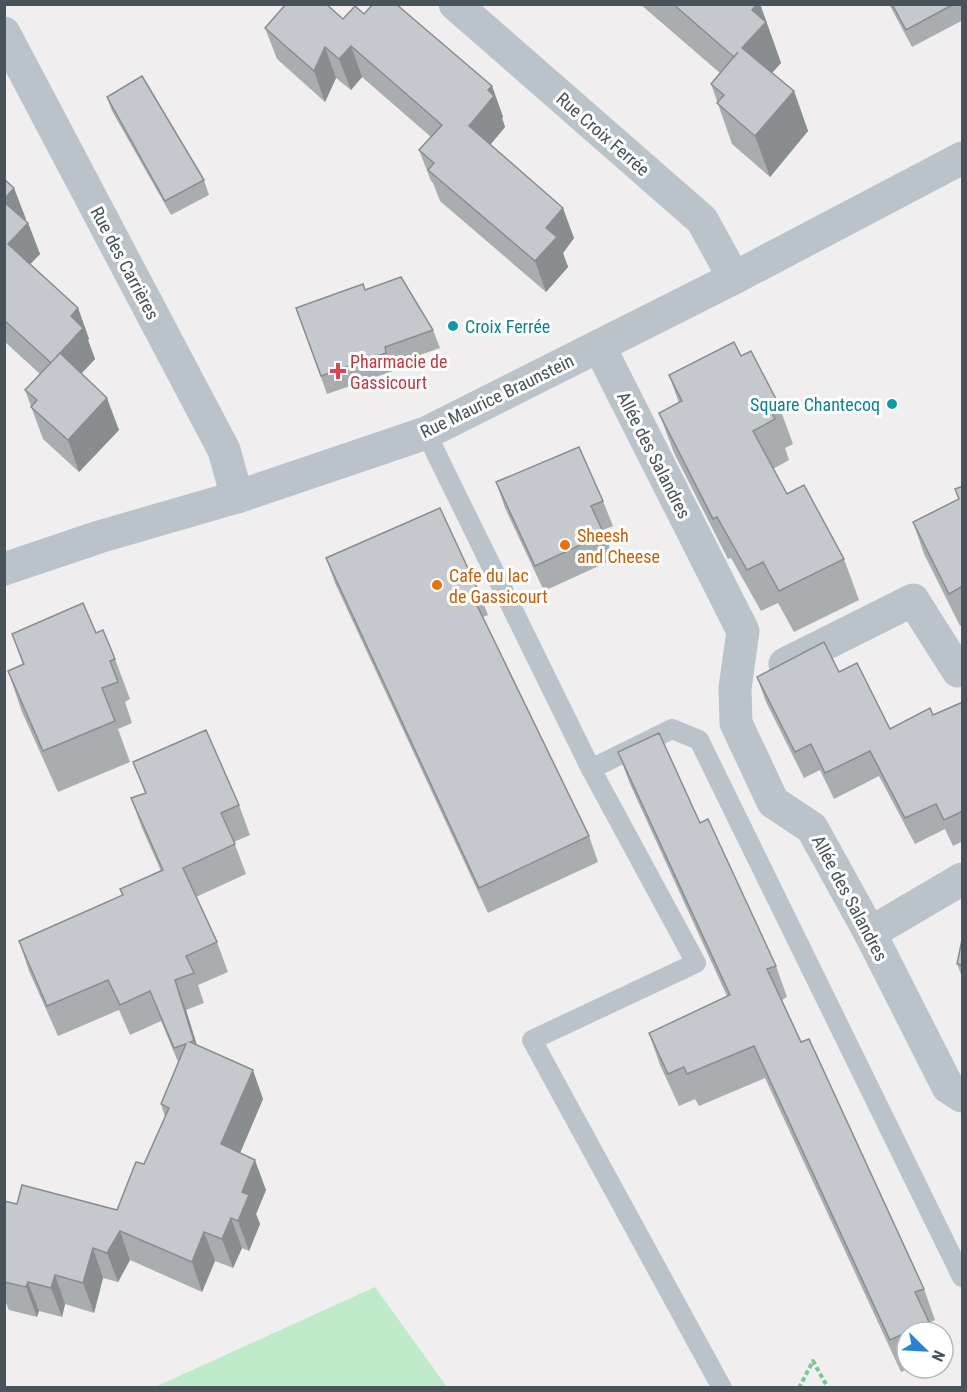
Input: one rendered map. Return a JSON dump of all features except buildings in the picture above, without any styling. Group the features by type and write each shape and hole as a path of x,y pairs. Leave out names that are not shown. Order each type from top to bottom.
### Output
{"street":[{"name":"Rue Croix Ferrée","path":"455,4 702,220 734,278"},
{"name":"Rue des Carrières","path":"4,33 224,450 237,497"},
{"name":"Rue Maurice Braunstein","path":"4,569 99,537 237,497 426,433 734,278 963,158"},
{"name":"Allée des Salandres","path":"599,346 743,631 735,688 736,723 773,802 812,828 870,933 948,1087 963,1095"},
{"path":"735,688 913,600 958,671 963,669"},
{"path":"870,933 963,879"}],"lane":[{"path":"426,433 591,769 696,963 532,1040 723,1388"},
{"path":"591,769 672,729 699,740 963,1277"}],"path":[{"path":"799,1388 813,1361 828,1388"}],"green space":[{"path":"375,1287 447,1387 155,1387"}],"place":[{"name":"Croix Ferrée","path":"453,326"},
{"name":"Pharmacie de Gassicourt","path":"338,371"},
{"name":"Square Chantecoq","path":"892,404"},
{"name":"Sheesh and Cheese","path":"565,545"},
{"name":"Cafe du lac de Gassicourt","path":"437,585"}]}
